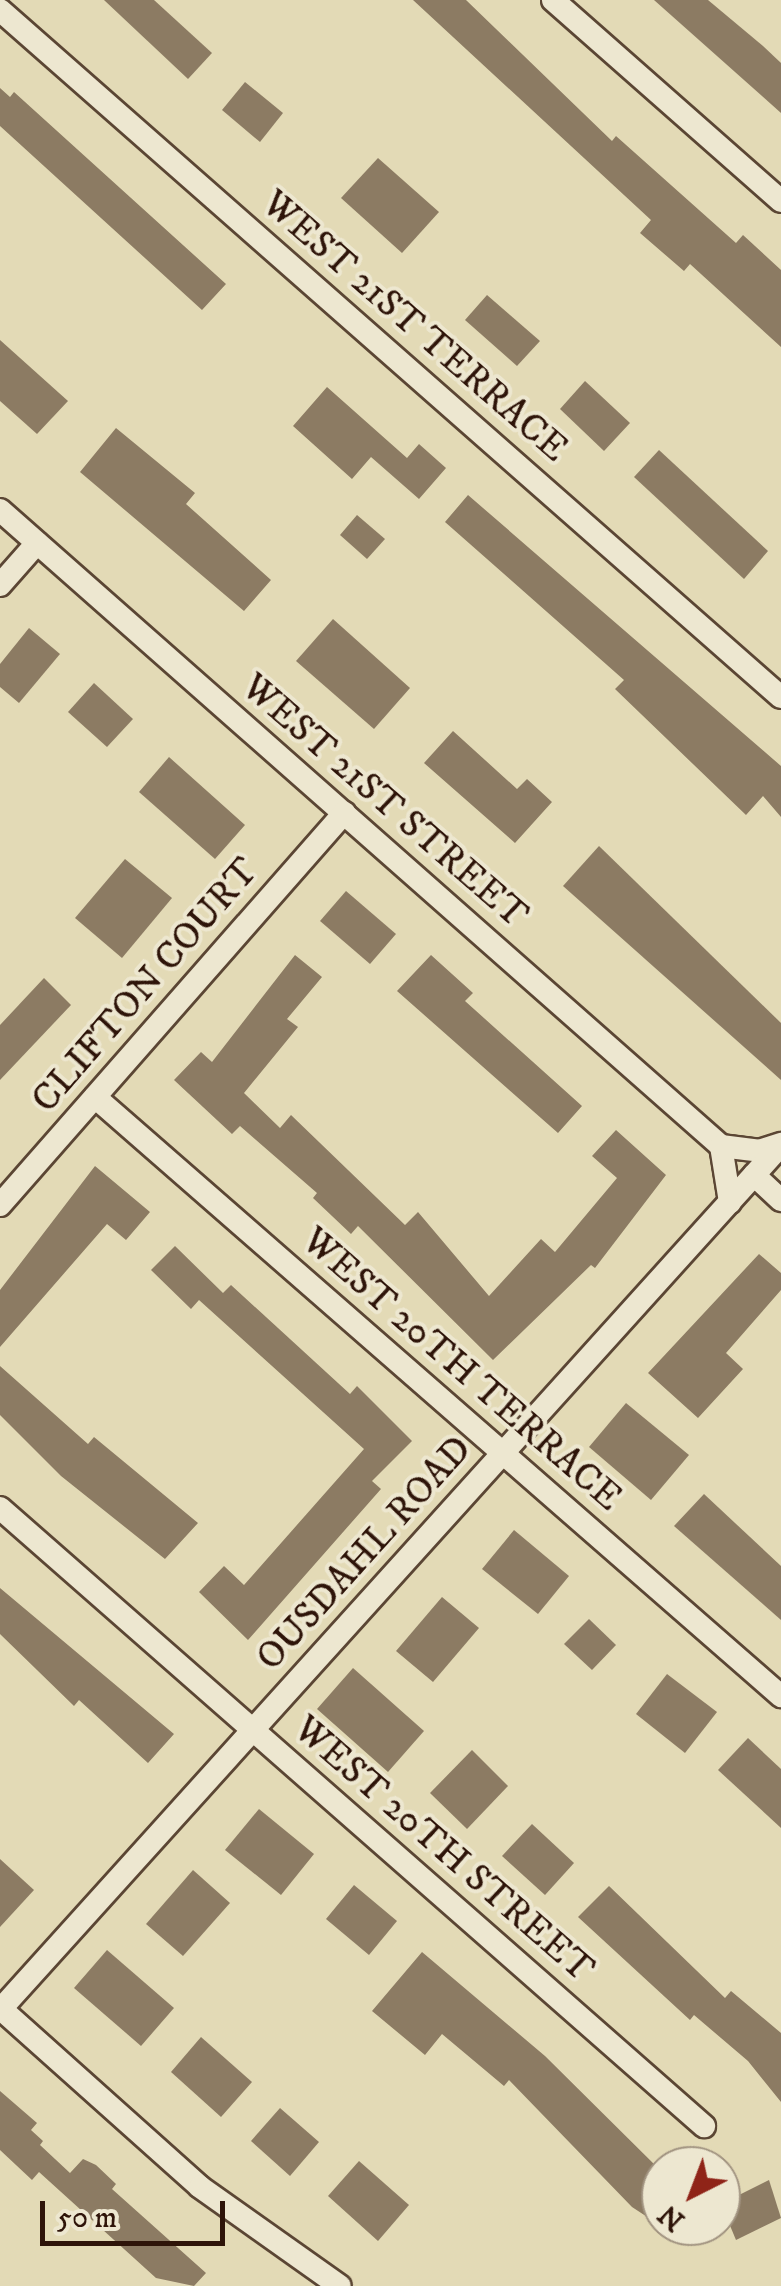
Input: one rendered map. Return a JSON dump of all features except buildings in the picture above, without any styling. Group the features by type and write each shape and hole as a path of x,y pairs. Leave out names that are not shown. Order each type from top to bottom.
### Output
{"street":[{"path":"553,0 781,201"},
{"name":"WEST 21ST TERRACE","path":"0,10 781,697"},
{"name":"WEST 21ST STREET","path":"0,510 721,1146"},
{"path":"0,585 37,543"},
{"name":"CLIFTON COURT","path":"0,1205 344,814"},
{"name":"WEST 20TH TERRACE","path":"95,1097 781,1696"},
{"path":"730,1202 721,1146 759,1151 781,1144"},
{"name":"OUSDAHL ROAD","path":"0,2009 781,1144"},
{"path":"754,1175 781,1200"},
{"name":"WEST 20TH STREET","path":"0,1508 704,2126"},
{"path":"0,2009 200,2187 340,2286"}]}
